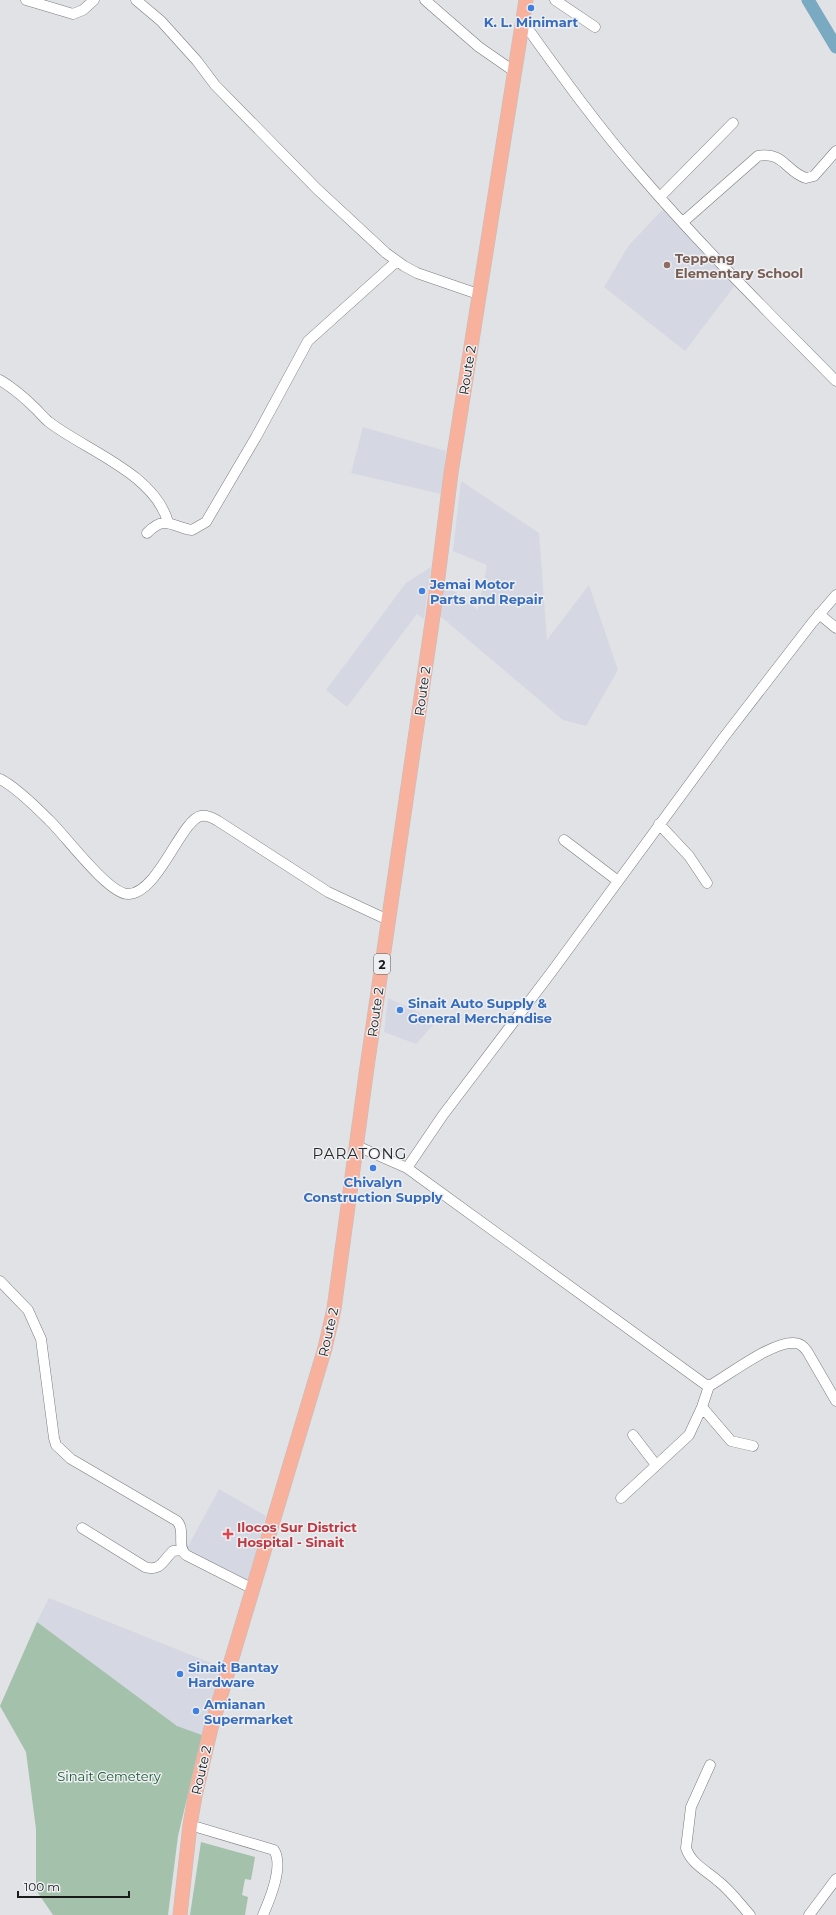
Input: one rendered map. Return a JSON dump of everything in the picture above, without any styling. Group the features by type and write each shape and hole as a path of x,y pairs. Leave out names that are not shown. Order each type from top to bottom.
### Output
{"highway":[{"name":"Route 2","path":"180,1915 190,1825 195,1796 211,1728 325,1348 334,1309 478,294 516,72 526,0"}],"street":[{"path":"26,0 73,14 83,10 94,0"},
{"path":"136,0 161,21 197,61 215,85 317,189 386,253 416,273 478,294"},
{"path":"425,0 480,47 516,72"},
{"path":"555,0 595,27"},
{"path":"523,22 582,103 660,197 836,381"},
{"path":"660,197 733,123"},
{"path":"683,222 758,156 768,154 777,158 806,178 814,176 836,151"},
{"path":"147,533 155,524 168,522 192,530 206,522 256,437 308,341 316,332 359,297 397,261"},
{"path":"0,380 21,396 49,422 131,475 158,500 164,509 168,522"},
{"path":"407,1168 448,1109 724,737 819,614 836,595"},
{"path":"819,614 836,628"},
{"path":"0,778 49,820 107,883 122,893 135,893 143,889 164,864 192,821 199,816 206,816 218,821 328,892 388,920"},
{"path":"659,824 689,856 707,883"},
{"path":"564,840 618,881"},
{"path":"357,1146 407,1168 709,1386"},
{"path":"0,1281 28,1310 41,1339 56,1445 71,1459 177,1521 181,1528 182,1550 186,1555 253,1589"},
{"path":"621,1498 689,1434 702,1407 709,1386 767,1350 793,1342 803,1346 836,1401"},
{"path":"702,1407 731,1441 753,1446"},
{"path":"633,1435 656,1465"},
{"path":"82,1528 145,1567 151,1569 162,1566 174,1551 182,1550"},
{"path":"710,1765 691,1807 686,1848 688,1853 705,1872 718,1881 750,1915"},
{"path":"190,1825 274,1850 277,1855 275,1879 272,1895 263,1915"},
{"path":"809,1915 836,1880"}],"shaded area":[{"name":"Teppeng Elementary School","path":"664,208 736,284 685,351 604,287 629,245"},
{"path":"363,427 446,451 441,494 351,473"},
{"path":"461,481 539,533 547,640 589,585 618,670 586,726 563,720 440,616 445,584 478,610 487,565 453,551"},
{"path":"431,567 424,619 417,614 347,707 326,690 406,583"},
{"name":"Sinait Auto Supply & General Merchandise","path":"388,998 437,1021 416,1044 384,1032"},
{"name":"Ilocos Sur District Hospital - Sinait","path":"219,1489 266,1516 247,1585 185,1552"},
{"path":"49,1598 221,1667 202,1735 177,1726 37,1622"}],"green space":[{"name":"Sinait Cemetery","path":"37,1622 177,1726 202,1735 178,1836 168,1915 53,1915 36,1890 36,1829 26,1752 0,1706"},
{"path":"201,1842 255,1857 251,1880 245,1879 242,1895 248,1897 245,1915 190,1915"}],"waterway":[{"path":"808,0 836,47"}],"place":[{"name":"K. L. Minimart","path":"531,8"},
{"name":"Teppeng Elementary School","path":"667,265"},
{"name":"Jemai Motor Parts and Repair","path":"422,591"},
{"name":"Sinait Auto Supply & General Merchandise","path":"400,1010"},
{"name":"Chivalyn Construction Supply","path":"373,1168"},
{"name":"Ilocos Sur District Hospital - Sinait","path":"228,1534"},
{"name":"Sinait Bantay Hardware","path":"180,1674"},
{"name":"Amianan Supermarket","path":"196,1711"}],"district":[{"name":"PARATONG","path":"360,1153"}]}
